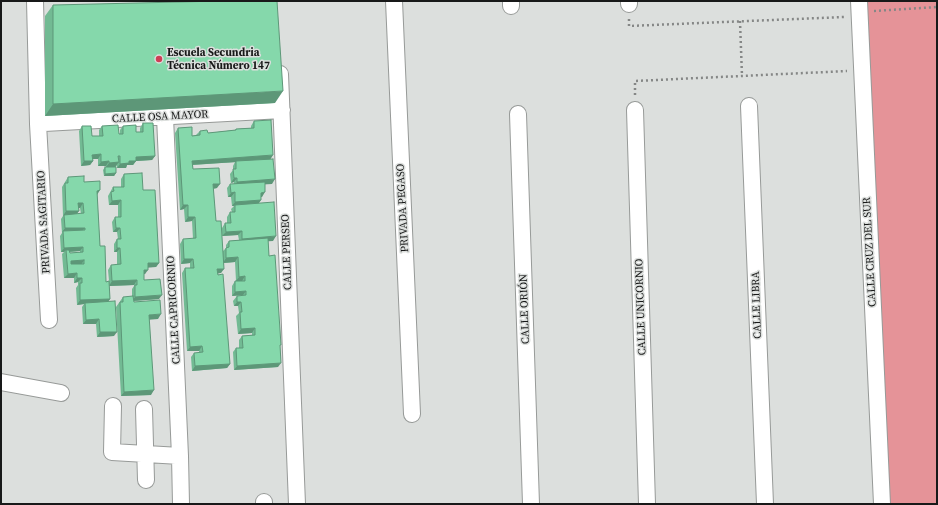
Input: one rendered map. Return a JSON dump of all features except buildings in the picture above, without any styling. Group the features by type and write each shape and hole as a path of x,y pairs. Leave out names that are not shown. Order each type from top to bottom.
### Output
{"street":[{"name":"PRIVADA PEGASO","path":"394,1 412,414"},
{"name":"PRIVADA SAGITARIO","path":"41,7 38,124 50,320"},
{"name":"CALLE CRUZ DEL SUR","path":"859,10 882,504"},
{"name":"CALLE PERSEO","path":"279,57 297,504"},
{"name":"CALLE LIBRA","path":"749,106 766,504"},
{"name":"CALLE OSA MAYOR","path":"38,124 282,110"},
{"name":"CALLE UNICORNIO","path":"635,110 647,504"},
{"name":"CALLE ORIÓN","path":"518,114 531,504"},
{"name":"CALLE CAPRICORNIO","path":"165,117 182,504"},
{"path":"1,382 61,393"},
{"path":"113,406 112,452 180,456"},
{"path":"144,409 146,480"}],"path":[{"path":"629,2 629,26 740,21 859,10 937,8"},
{"path":"740,21 742,76"},
{"path":"635,110 634,81 861,71"}],"shaded area":[{"path":"862,1 936,1 937,504 888,504"}],"place":[{"name":"Escuela Secundria Técnica Número 147","path":"159,59"}]}
